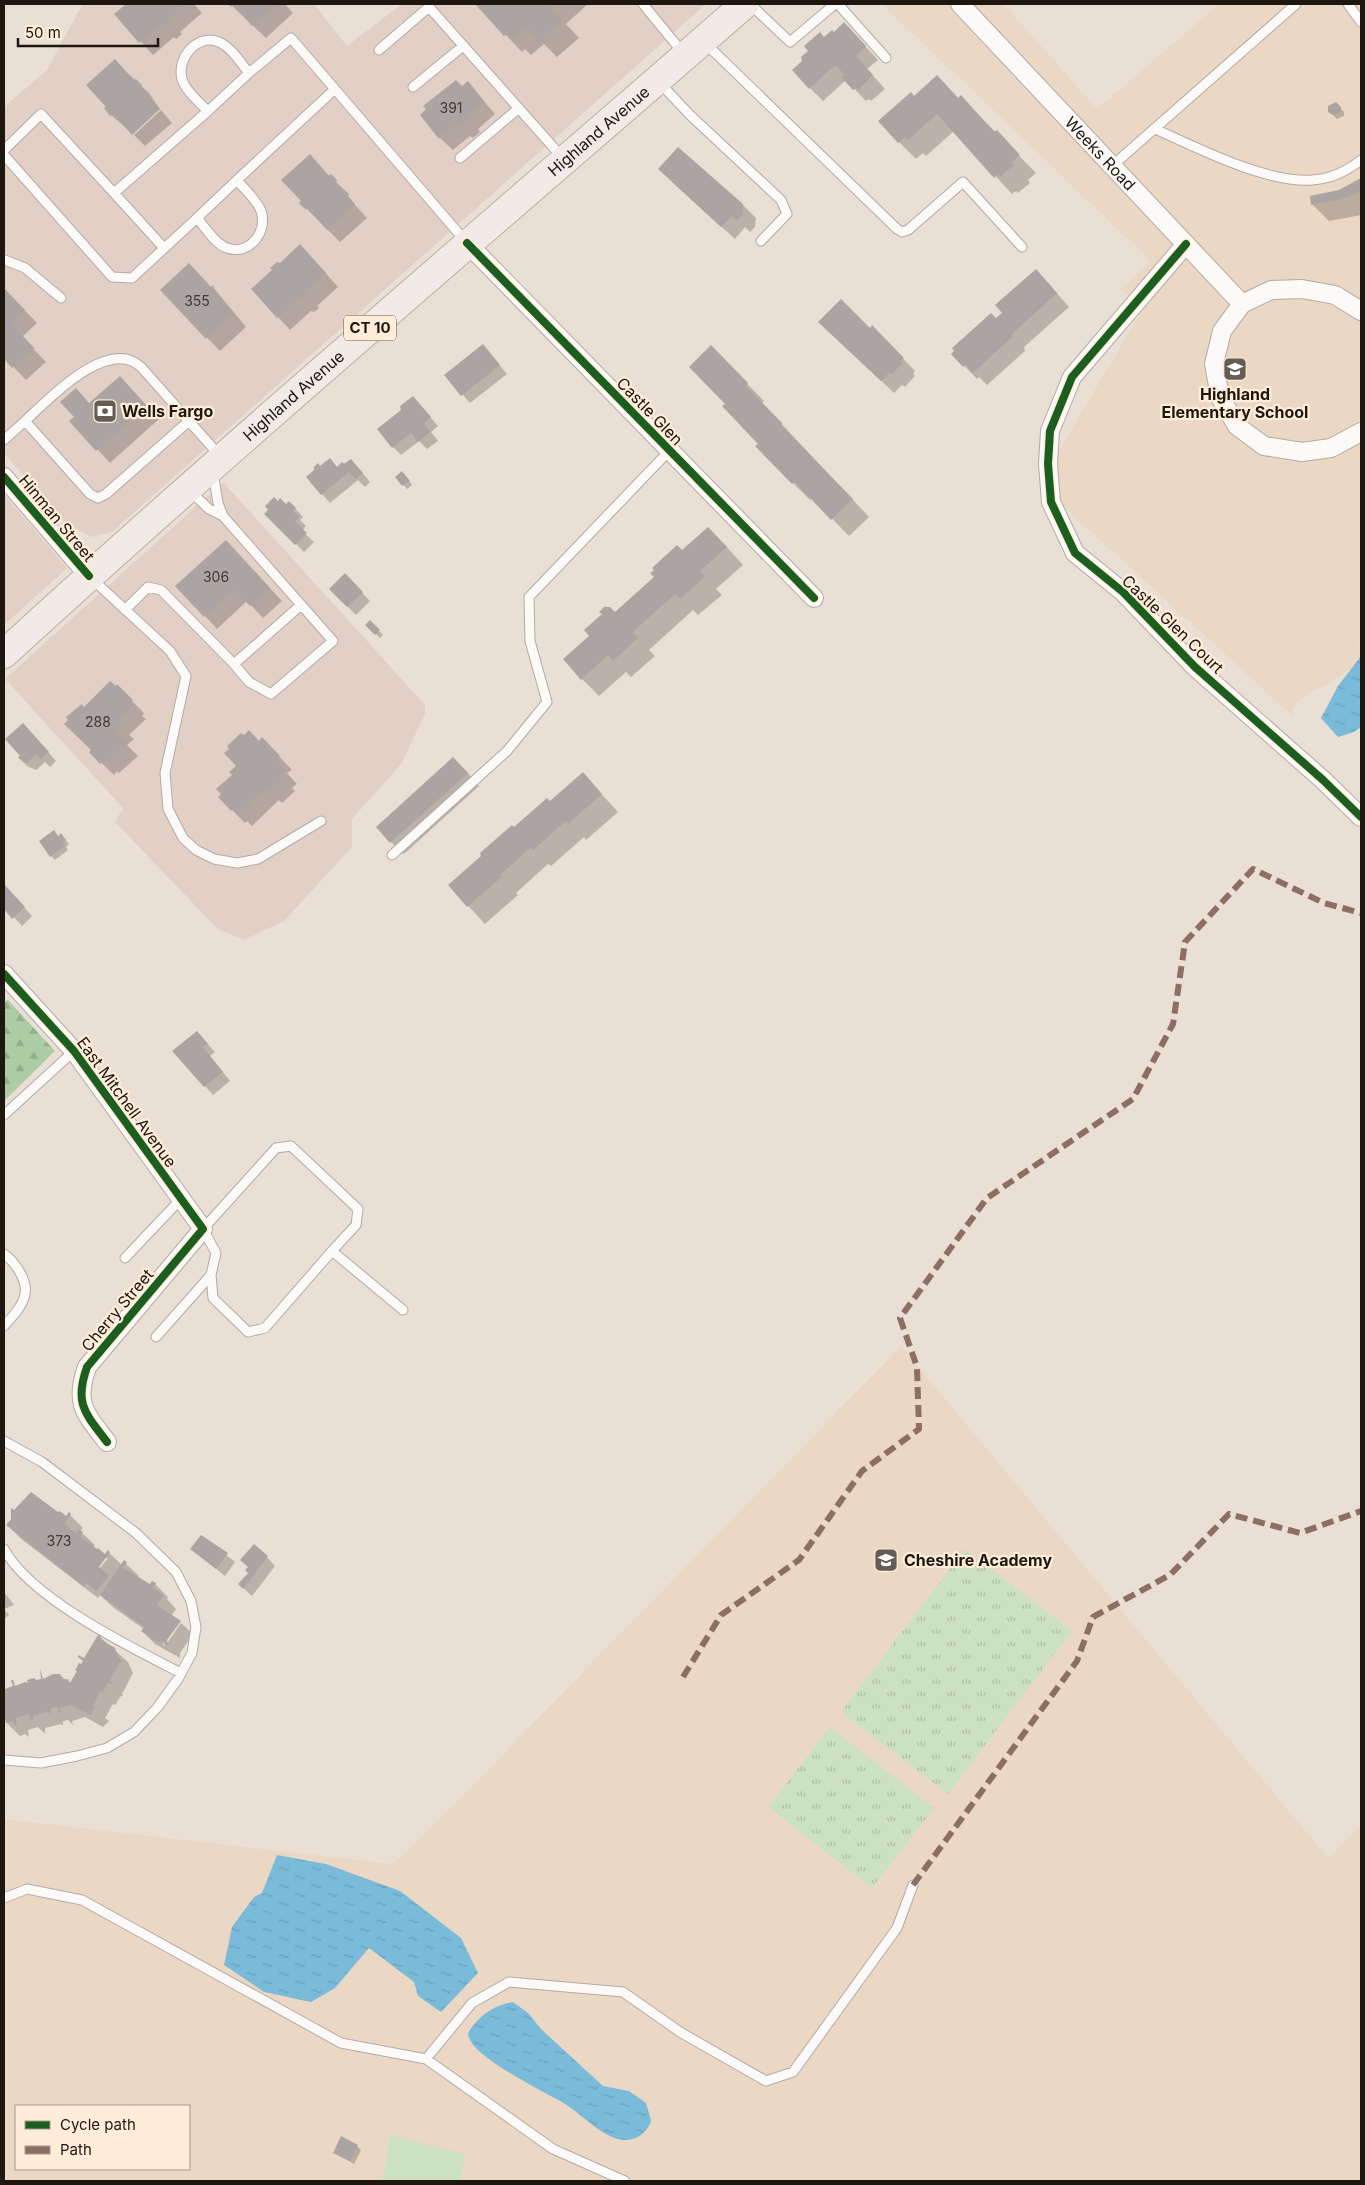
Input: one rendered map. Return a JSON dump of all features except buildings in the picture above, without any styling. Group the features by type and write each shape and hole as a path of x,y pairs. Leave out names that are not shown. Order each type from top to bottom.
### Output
{"highway":[{"name":"Highland Avenue","path":"4,654 89,576 467,243 745,4"}],"street":[{"name":"Weeks Road","path":"960,4 1242,304"},
{"name":"Castle Glen","path":"467,243 814,598"},
{"name":"Castle Glen Court","path":"1186,244 1072,377 1050,431 1048,464 1051,502 1075,553 1122,592 1195,668 1323,780 1361,817"},
{"path":"1361,311 1335,295 1302,288 1271,290 1242,304 1222,331 1214,364 1220,397 1237,426 1264,446 1302,452 1331,448 1361,432"},
{"name":"Hinman Street","path":"4,477 89,576"},
{"name":"East Mitchell Avenue","path":"4,974 74,1051 203,1229"},
{"name":"Cherry Street","path":"107,1442 83,1411 80,1386 87,1367 203,1229"}],"lane":[{"path":"643,4 902,232 908,230 963,182 1022,247"},
{"path":"750,4 790,42 837,4 886,58"},
{"path":"1112,166 1296,4"},
{"path":"1348,4 1361,22"},
{"path":"379,50 430,7 564,159"},
{"path":"114,193 291,38 467,243"},
{"path":"208,111 184,85 180,72 184,58 192,47 202,42 217,41 228,48 249,73"},
{"path":"413,87 463,46"},
{"path":"656,79 690,116 781,200 787,214 761,241"},
{"path":"4,155 112,277 132,278 334,89"},
{"path":"460,158 519,108"},
{"path":"4,150 41,114 164,248"},
{"path":"1155,129 1228,161 1279,177 1313,180 1346,172 1361,160"},
{"path":"197,218 226,248 240,250 253,243 261,232 263,217 260,208 237,180"},
{"path":"4,261 25,268 61,298"},
{"path":"4,440 72,379 110,359 124,358 135,362 189,422 217,463 218,503 223,516 333,642 271,694 249,682 234,664 161,590 148,587 125,610"},
{"path":"25,421 90,494 98,498 106,494 189,422"},
{"path":"392,854 507,751 547,702 530,641 529,597 670,450"},
{"path":"188,489 209,509 223,516"},
{"path":"89,576 170,651 186,676 165,773 168,808 183,838 196,850 214,859 237,863 258,859 321,820"},
{"path":"234,664 301,605"},
{"path":"4,1115 74,1051"},
{"path":"291,1146 358,1209 356,1225 332,1251 265,1328 248,1332 213,1298 212,1275 216,1253 203,1229 276,1148 291,1146"},
{"path":"125,1258 181,1199"},
{"path":"332,1251 403,1310"},
{"path":"4,1254 21,1274 26,1293 18,1310 4,1326"},
{"path":"156,1337 212,1275"},
{"path":"4,1441 42,1462 128,1527 176,1572 191,1600 196,1627 192,1653 181,1673 157,1708 134,1732 107,1748 42,1763 4,1760"},
{"path":"4,1549 18,1570 36,1586 78,1616 181,1673"},
{"path":"426,2059 472,2003 509,1982 623,1992 680,2032 766,2081 793,2072 897,1928 913,1885"},
{"path":"4,1898 27,1889 82,1900 341,2043 426,2059 553,2149 625,2181"}],"shaded area":[{"path":"84,4 314,4 347,46 402,4 706,4 112,532 92,537 64,522 4,453 4,107 47,70"},
{"name":"Highland Elementary School","path":"882,4 1004,4 1097,109 1219,4 1361,4 1361,642 1358,647 1361,650 1361,668 1348,670 1331,682 1307,694 1293,707 1292,713 1296,719 1039,484 1143,309 1120,289 1151,261"},
{"path":"223,482 425,705 425,714 401,764 352,819 352,847 284,921 244,940 218,929 115,822 123,808 5,679"},
{"path":"4,494 67,568 4,625"},
{"name":"Cheshire Academy","path":"901,1346 1328,1858 1361,1824 1361,2181 4,2181 4,1819 393,1864 484,1774"}],"green space":[{"path":"8,1000 55,1051 4,1101 4,1002"},
{"path":"965,1549 1072,1631 948,1794 841,1712"},
{"path":"830,1727 934,1808 872,1888 768,1807"},
{"path":"390,2135 464,2154 462,2181 382,2181"}],"water":[{"path":"1361,656 1361,727 1354,732 1338,737 1321,718 1338,686"},
{"path":"277,1855 326,1864 400,1891 461,1938 478,1973 441,2012 418,1996 414,1982 369,1948 335,1988 311,2002 264,1992 224,1965 232,1927 254,1897 262,1893"},
{"path":"513,2002 528,2013 541,2029 603,2086 629,2091 646,2103 651,2120 645,2132 631,2139 622,2140 612,2137 602,2132 565,2104 498,2066 477,2049 470,2041 468,2033 472,2027 487,2012 506,2003"}],"marked path":[{"path":"683,1677 721,1615 799,1560 862,1471 919,1429 917,1367 900,1318 987,1198 1133,1099 1173,1024 1185,942 1253,869 1324,903 1361,913"},
{"path":"913,1885 1077,1661 1093,1617 1170,1575 1229,1514 1300,1533 1361,1511"}],"cycle path":[{"path":"467,243 814,598"},
{"path":"1186,244 1072,377 1050,431 1048,464 1051,502 1075,553 1123,592 1195,667 1323,780 1361,817"},
{"path":"4,477 89,576"},
{"path":"4,974 74,1051 203,1229 87,1367 82,1390 84,1408 107,1442"}],"place":[{"name":"Highland Elementary School","path":"1235,369"},
{"name":"Wells Fargo","path":"105,411"},
{"name":"Cheshire Academy","path":"886,1560"}]}
